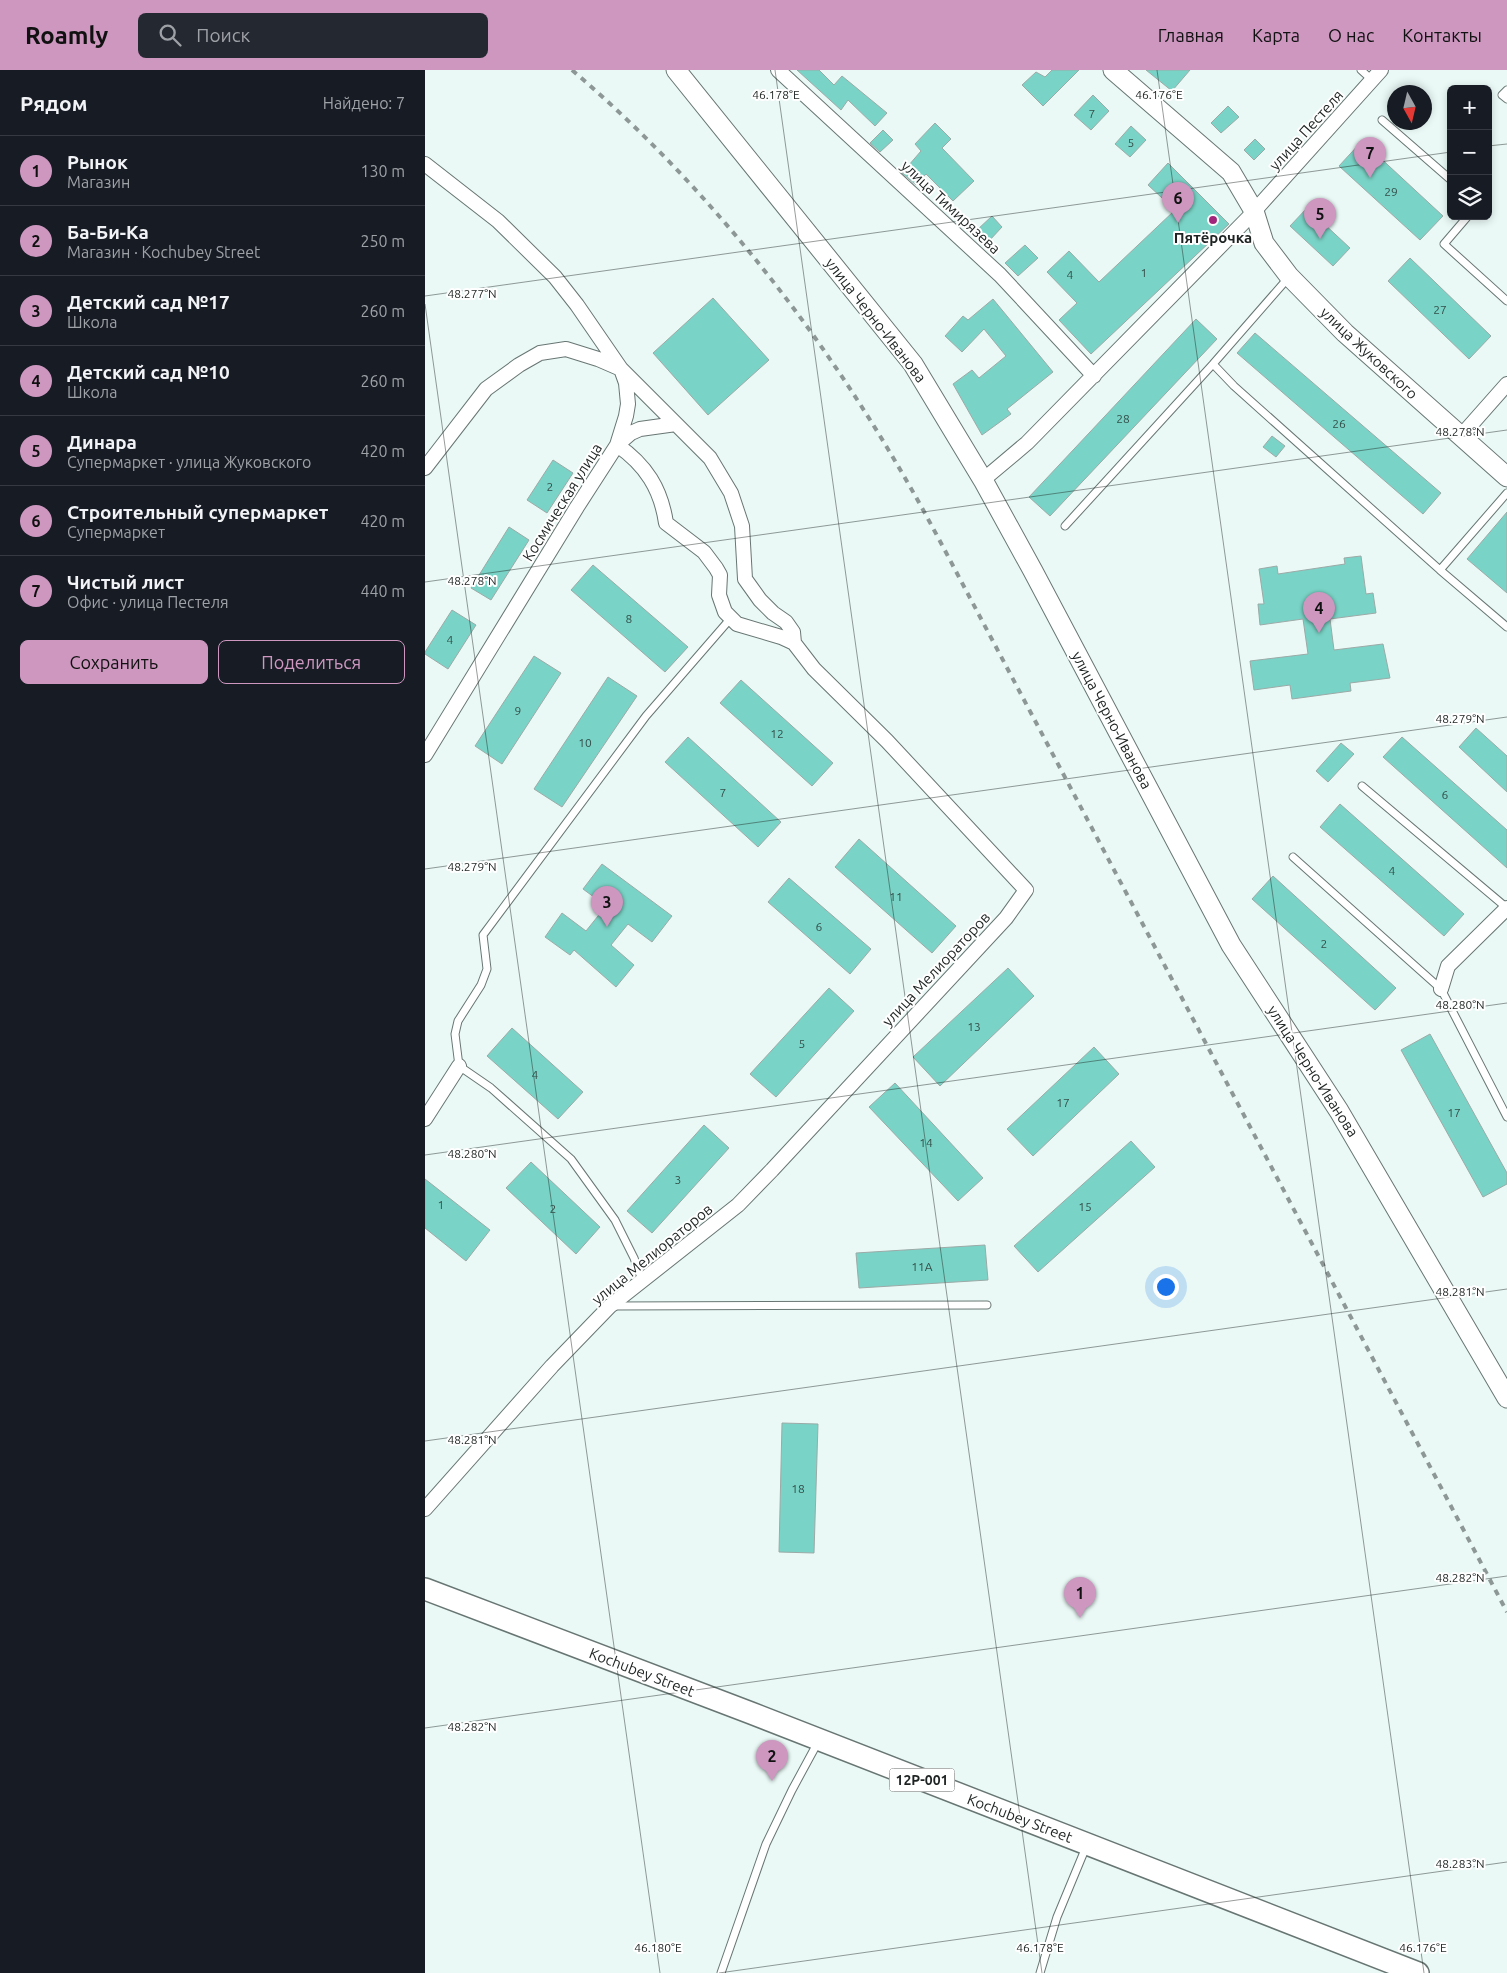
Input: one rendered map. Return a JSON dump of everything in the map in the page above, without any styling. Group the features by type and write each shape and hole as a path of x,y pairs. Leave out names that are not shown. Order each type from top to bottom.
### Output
{"main road":[{"name":"улица Черно-Иванова","path":"676,70 913,364 983,480 1033,571 1231,945 1339,1111 1507,1398"},
{"name":"улица Жуковского","path":"1113,70 1231,172 1254,211 1264,244 1289,276 1345,333 1507,477"},
{"name":"Kochubey Street","path":"425,1589 1418,1973"}],"street":[{"name":"улица Тимирязева","path":"778,70 1000,274 1094,376"},
{"name":"улица Пестеля","path":"983,480 1027,443 1094,376 1254,211 1377,75"},
{"path":"425,164 498,221 555,277 577,305 621,369 710,458 731,493 742,526 745,579 760,600 773,613 787,622 793,632 794,643 781,637 737,624 725,612 719,595 720,575 717,568 703,552 667,523 663,504 647,472 630,454 617,446"},
{"path":"425,468 486,389 539,353 553,350 566,349 598,359 621,369 626,383 628,404 617,446"},
{"path":"1461,436 1507,384"},
{"path":"617,446 631,433 640,429 676,424"},
{"name":"Космическая улица","path":"425,755 577,507 617,446"},
{"name":"улица Мелиораторов","path":"425,1509 552,1366 610,1306 738,1205 1006,918 1026,890 887,741 814,669 794,643"},
{"path":"1441,989 1448,966 1507,908"},
{"path":"425,1119 459,1066"}],"lane":[{"path":"1361,70 1377,75"},
{"path":"1507,90 1502,95 1507,99"},
{"path":"1382,120 1447,177"},
{"path":"1465,220 1444,244 1507,301"},
{"path":"1065,526 1213,364 1289,276"},
{"path":"1213,364 1234,386 1440,570 1507,627"},
{"path":"1440,570 1507,494"},
{"path":"642,1280 634,1258 615,1220 571,1159 491,1088 459,1066 455,1034 457,1021 481,985 487,969 483,935 646,716 731,618"},
{"path":"1362,786 1507,908"},
{"path":"1293,857 1441,989 1507,1117"},
{"path":"610,1306 987,1305"},
{"path":"721,1973 766,1844 819,1740"},
{"path":"1040,1973 1057,1917 1087,1844"}],"building":[{"path":"797,70 819,70 834,85 842,76 887,113 875,126 848,100 841,110"},
{"path":"1052,70 1079,70 1043,106 1022,85 1036,72 1045,77"},
{"path":"1146,70 1190,70 1172,91"},
{"path":"1093,95 1109,111 1091,130 1074,115"},
{"path":"1228,106 1239,117 1221,133 1211,123"},
{"path":"935,123 951,139 942,148 974,181 953,201 926,174 916,185 902,173 921,151 915,144"},
{"path":"1131,126 1146,140 1130,157 1115,144"},
{"path":"883,130 893,140 880,152 870,143"},
{"path":"1255,139 1265,149 1254,160 1244,150"},
{"path":"1362,141 1443,216 1420,240 1339,166"},
{"path":"1168,163 1229,224 1091,354 1059,320 1077,303 1047,272 1069,251 1099,282 1175,210 1148,185"},
{"path":"1307,208 1350,248 1333,266 1290,226"},
{"path":"992,216 1002,227 989,241 977,230"},
{"path":"1025,245 1038,258 1018,276 1005,263"},
{"path":"1410,258 1491,336 1469,359 1388,281"},
{"path":"713,298 769,360 708,415 653,353"},
{"path":"993,299 1053,372 1007,409 1011,414 982,435 953,384 972,370 979,378 1006,356 984,329 962,352 945,336 963,316 968,320"},
{"path":"1196,319 1217,339 1050,516 1029,497"},
{"path":"1255,333 1441,493 1423,514 1237,353"},
{"path":"1272,436 1285,446 1276,457 1263,447"},
{"path":"553,460 573,473 547,513 527,500"},
{"path":"1507,512 1507,593 1467,559"},
{"path":"509,527 529,540 491,600 471,588"},
{"path":"1361,556 1366,594 1373,593 1376,613 1330,619 1334,650 1383,644 1390,678 1350,683 1351,691 1292,699 1290,685 1254,690 1250,661 1308,654 1303,619 1260,625 1258,604 1264,604 1259,569 1277,566 1278,574 1345,564 1344,558"},
{"path":"593,565 688,647 665,672 571,590"},
{"path":"452,610 476,625 448,669 425,654 425,652"},
{"path":"534,656 561,673 502,764 475,746"},
{"path":"608,677 637,696 562,807 534,789"},
{"path":"741,680 833,763 812,786 720,703"},
{"path":"1476,728 1507,756 1507,792 1459,747"},
{"path":"688,737 781,822 758,847 665,762"},
{"path":"1402,737 1507,830 1507,868 1383,757"},
{"path":"1341,743 1354,754 1328,782 1316,771"},
{"path":"1340,804 1464,914 1444,936 1320,827"},
{"path":"859,839 956,926 932,953 835,867"},
{"path":"602,864 672,916 652,942 628,924 611,945 634,965 616,987 574,950 570,955 545,937 562,913 586,931 606,906 583,889"},
{"path":"1273,876 1396,988 1375,1010 1252,899"},
{"path":"789,878 871,949 850,974 768,902"},
{"path":"1008,968 1034,996 940,1086 913,1057"},
{"path":"829,988 854,1011 776,1097 750,1074"},
{"path":"512,1028 583,1092 558,1119 487,1056"},
{"path":"1430,1034 1507,1173 1507,1184 1483,1197 1401,1050"},
{"path":"1094,1047 1119,1074 1033,1156 1007,1129"},
{"path":"895,1083 983,1178 958,1201 869,1107"},
{"path":"704,1125 729,1148 652,1233 627,1211"},
{"path":"1131,1141 1155,1167 1038,1272 1014,1246"},
{"path":"531,1162 600,1227 576,1254 506,1188"},
{"path":"425,1179 490,1230 466,1261 425,1228"},
{"path":"985,1245 988,1280 859,1288 856,1253"},
{"path":"782,1423 818,1424 814,1553 779,1552"}],"railway":[{"path":"572,70 620,113 710,205 791,305 865,411 945,551 1507,1612"}],"place":[{"name":"Чистый лист","path":"1370,178"},
{"name":"Пятёрочка","path":"1213,220"},
{"name":"Строительный супермаркет","path":"1178,223"},
{"name":"Динара","path":"1320,239"},
{"name":"Детский сад №10","path":"1319,633"},
{"name":"Детский сад №17","path":"607,927"},
{"name":"Рынок","path":"1080,1618"},
{"name":"Ба-Би-Ка","path":"772,1781"}]}
